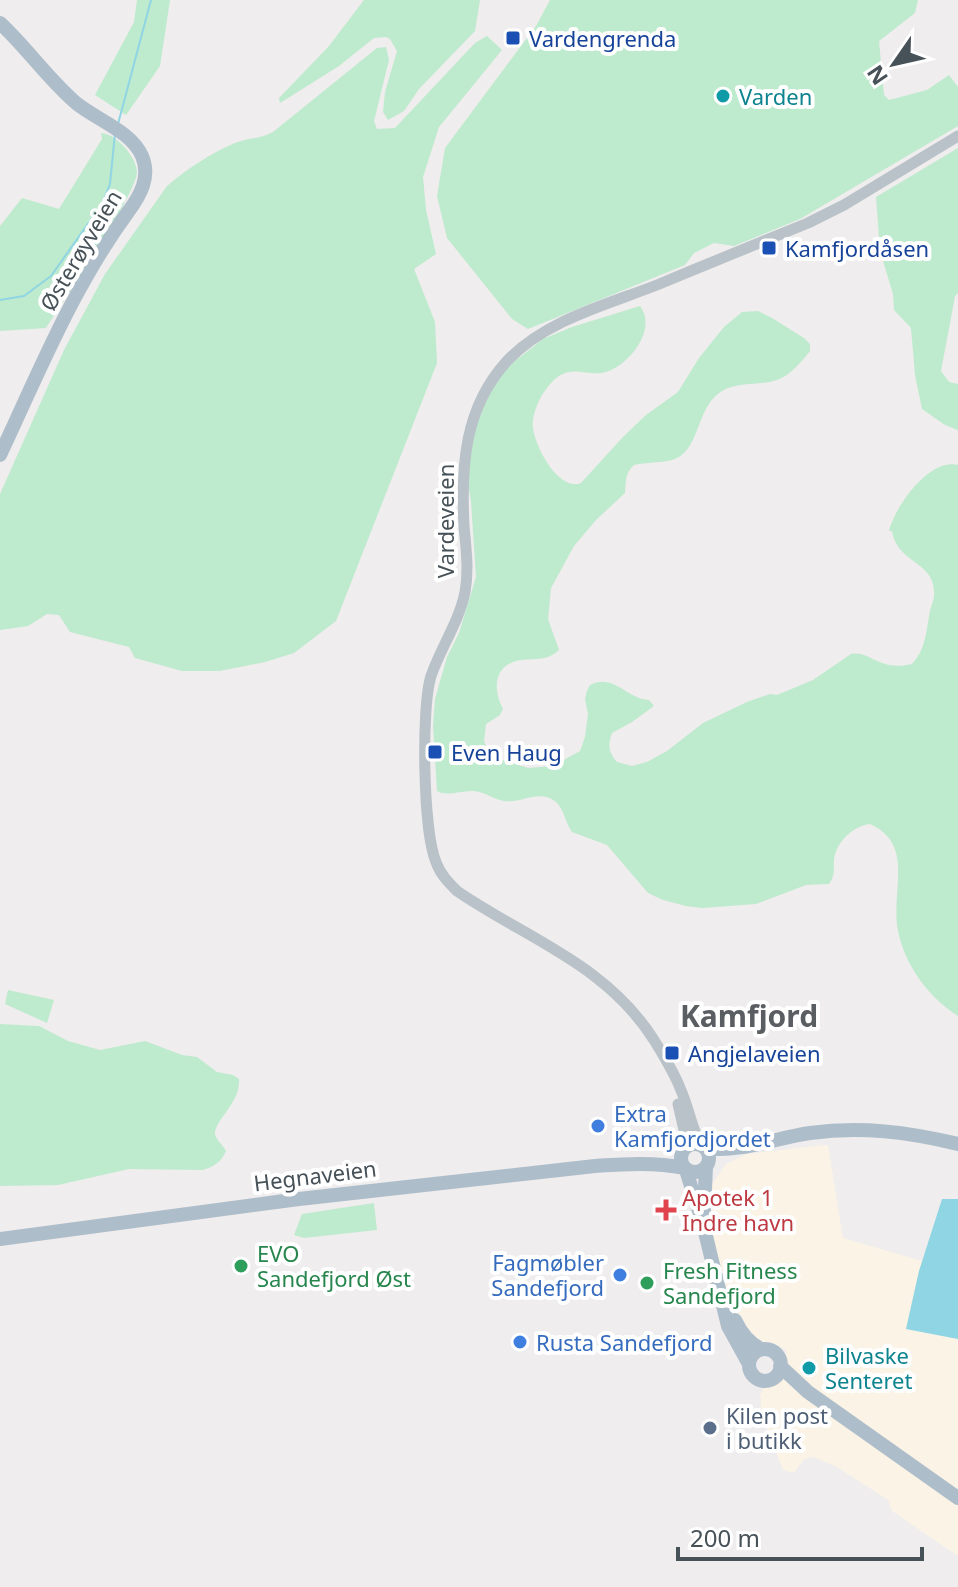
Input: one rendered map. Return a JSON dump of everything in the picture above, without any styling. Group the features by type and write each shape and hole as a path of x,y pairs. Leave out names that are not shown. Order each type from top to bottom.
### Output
{"main road":[{"name":"Østerøyveien","path":"0,23 59,87 133,142 143,159 146,174 141,191 78,288 0,455"},
{"path":"777,1372 765,1381 757,1379 728,1326 704,1228 680,1160 682,1151 691,1144 732,1149 806,1134 855,1129 909,1133 958,1144"},
{"path":"685,1169 697,1172 762,1143"},
{"path":"703,1146 709,1157 704,1228"},
{"name":"Hegnaveien","path":"636,1163 682,1151"},
{"name":"Hegnaveien","path":"0,1239 310,1197 636,1163 665,1164 685,1169"},
{"path":"715,1268 738,1326 753,1346 775,1353 777,1372"},
{"path":"749,1364 753,1354 761,1349"},
{"path":"777,1372 958,1498"}],"street":[{"name":"Vardeveien","path":"682,1151 684,1130 673,1077 643,1024 603,982 580,964 457,891 444,877 435,860 429,830 426,710 432,676 457,619 465,590 467,562 462,474 469,431 485,394 505,364 547,330 808,223 844,205 958,136"},
{"name":"Vardeveien","path":"673,1077 679,1085 692,1129 703,1146"}],"shaded area":[{"path":"828,1145 843,1238 922,1261 906,1329 958,1339 958,1556 892,1511 888,1500 837,1467 814,1457 804,1459 794,1473 783,1470 762,1416 760,1395 763,1389 773,1385 786,1368 786,1350 771,1342 764,1346 741,1325 717,1263 708,1190 726,1164 746,1154"}],"green space":[{"path":"137,0 170,0 160,66 126,115 95,95 134,22"},
{"path":"364,0 480,0 475,31 419,89 404,111 388,120 383,112 385,92 397,51 386,37 374,38 339,66 280,103 279,98 329,46"},
{"path":"550,0 918,0 915,13 879,41 884,95 889,100 927,90 949,75 958,87 958,126 800,219 734,246 714,243 694,253 685,265 528,329 512,319 447,238 437,196 445,148 536,26"},
{"path":"487,36 502,50 439,127 423,177 426,210 436,254 414,269 435,322 437,363 336,621 294,653 220,671 182,671 135,658 129,647 70,632 59,615 47,614 28,626 0,630 0,494 64,350 105,274 167,186 217,152 235,143 273,132 377,48 386,47 389,60 374,121 377,129 395,128 475,43"},
{"path":"101,133 119,142 136,166 134,184 125,202 46,328 0,331 0,226 22,198 59,209 102,139"},
{"path":"958,148 958,293 941,371 949,382 958,384 958,430 922,409 911,328 894,310 893,294 880,251 876,197"},
{"path":"640,306 644,315 643,334 626,360 601,373 563,374 547,388 539,402 533,418 535,436 543,456 564,481 581,483 646,415 678,392 699,358 724,327 742,312 758,311 772,318 804,338 810,344 810,351 782,378 735,386 713,398 688,448 681,455 672,460 631,468 626,478 625,493 574,546 551,588 548,619 559,650 543,658 508,664 499,675 497,688 503,709 500,715 486,724 484,741 490,756 528,768 553,766 580,751 588,714 587,691 590,685 598,682 613,684 633,696 649,700 654,706 612,733 610,752 617,762 632,766 667,751 703,723 747,702 770,694 777,695 813,680 851,654 864,655 891,665 912,664 924,642 934,591 928,573 901,550 892,531 889,531 898,509 925,476 936,468 958,465 958,1016 928,990 906,956 896,916 897,857 893,844 884,833 870,824 852,831 842,841 836,852 829,884 806,885 756,904 702,908 663,900 648,893 607,845 572,832 560,807 552,799 539,796 504,801 474,791 437,791 433,726 435,699 476,577 467,478 470,444 492,384 501,372 543,339"},
{"path":"8,990 54,1000 47,1023 5,1004"},
{"path":"0,1024 39,1026 68,1041 100,1050 145,1041 182,1055 197,1057 217,1072 233,1075 239,1079 239,1087 215,1134 226,1151 224,1155 217,1164 202,1170 129,1169 58,1185 0,1186"},
{"path":"374,1203 377,1230 304,1238 294,1235 302,1214"}],"water":[{"path":"942,1199 958,1199 958,1339 906,1329 919,1271"}],"waterway":[{"path":"118,124 151,0"},
{"path":"0,300 24,296 51,276 102,204 110,184 115,133"}],"place":[{"name":"Vardengrenda","path":"513,38"},
{"name":"Varden","path":"723,96"},
{"name":"Kamfjordåsen","path":"769,248"},
{"name":"Even Haug","path":"435,752"},
{"name":"Angjelaveien","path":"672,1053"},
{"name":"Extra Kamfjordjordet","path":"598,1126"},
{"name":"Apotek 1 Indre havn","path":"666,1210"},
{"name":"EVO Sandefjord Øst","path":"241,1266"},
{"name":"Fagmøbler Sandefjord","path":"620,1275"},
{"name":"Fresh Fitness Sandefjord","path":"647,1283"},
{"name":"Rusta Sandefjord","path":"520,1342"},
{"name":"Bilvaske Senteret","path":"809,1368"},
{"name":"Kilen post i butikk","path":"710,1428"}],"district":[{"name":"Kamfjord","path":"749,1015"}]}
